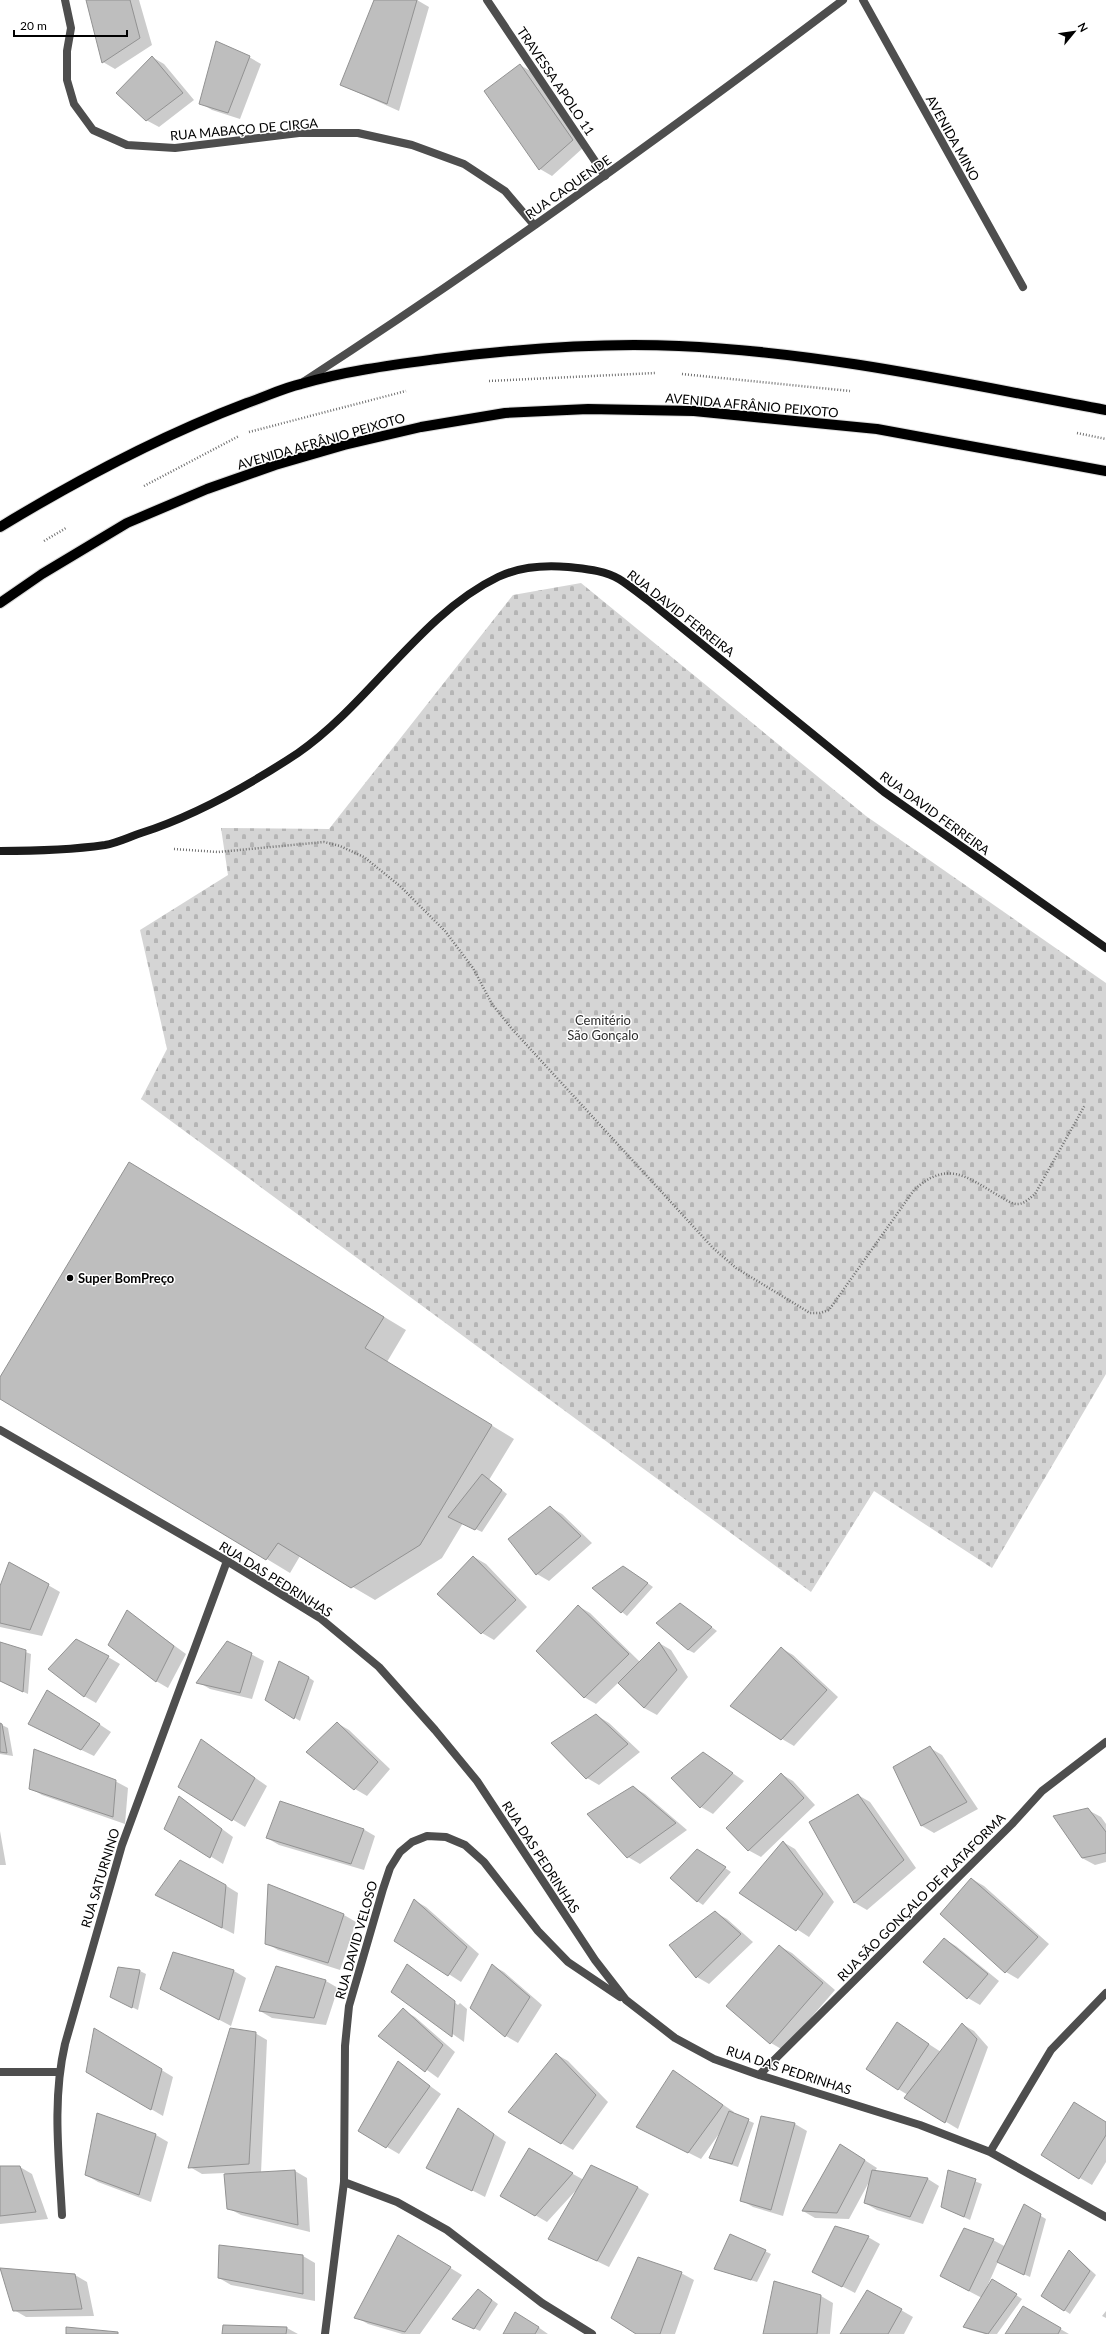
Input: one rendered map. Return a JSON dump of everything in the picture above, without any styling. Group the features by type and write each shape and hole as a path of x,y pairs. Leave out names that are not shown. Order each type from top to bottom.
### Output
{"main road":[{"path":"0,527 75,482 156,441 226,411 299,384 372,368 494,352 590,347 678,346 777,355 879,368 1106,410"},
{"name":"AVENIDA AFRÂNIO PEIXOTO","path":"0,603 42,574 127,524 207,489 275,465 344,445 421,426 504,413 588,408 694,411 877,429 1106,472"},
{"name":"RUA DAVID FERREIRA","path":"0,851 48,851 107,845 177,821 230,794 299,752 351,708 444,614 472,592 499,576 528,568 557,566 589,569 617,578 649,601 884,792 1106,948"}],"street":[{"name":"RUA MABAÇO DE CIRGA","path":"65,0 71,28 67,51 67,80 74,104 93,130 127,145 175,148 298,133 358,133 412,145 464,164 505,191 534,225"},
{"name":"TRAVESSA APOLO 11","path":"487,0 605,176"},
{"name":"RUA CAQUENDE","path":"299,384 394,323 605,176 842,0"},
{"name":"AVENIDA MINO","path":"863,0 1023,287"},
{"name":"RUA DAS PEDRINHAS","path":"0,1430 227,1561 320,1618 379,1667 425,1718 477,1781 595,1960 626,2000 675,2038 714,2059 759,2076 920,2125 990,2152 1106,2217"},
{"name":"RUA SATURNINO","path":"62,2215 57,2128 58,2072 122,1845 227,1561"},
{"name":"RUA SÃO GONÇALO DE PLATAFORMA","path":"759,2076 1012,1824 1042,1791 1106,1742"},
{"name":"RUA DAVID VELOSO","path":"324,2334 344,2182 345,2046 349,2006 390,1868 400,1852 412,1842 427,1836 446,1837 465,1845 484,1862 538,1931 568,1962 626,2000"},
{"path":"990,2152 1051,2050 1106,1994"},
{"path":"0,2072 58,2072"},
{"path":"344,2182 397,2202 447,2230 542,2303 592,2334"}],"path":[{"path":"170,849 218,852 324,842 340,846 364,857 400,886 445,931 473,968 492,1004 512,1029 713,1248 736,1268 810,1312 820,1313 829,1310 914,1190 924,1181 938,1173 954,1174 970,1179 1010,1202 1019,1204 1035,1194 1085,1105"}],"green space":[{"name":"Cemitério São Gonçalo","path":"581,583 866,816 1106,983 1106,1374 992,1568 874,1491 811,1592 141,1099 167,1049 140,930 228,875 221,828 329,829 513,595"}],"building":[{"path":"86,0 130,0 140,38 102,63"},
{"path":"374,0 417,0 387,104 340,85"},
{"path":"216,41 250,56 228,113 199,104"},
{"path":"152,56 183,93 146,121 116,93"},
{"path":"520,64 573,140 539,170 484,91"},
{"path":"129,1162 384,1317 365,1348 492,1425 420,1545 351,1588 278,1543 266,1560 0,1399 0,1377"},
{"path":"482,1474 502,1490 475,1530 448,1517"},
{"path":"550,1506 581,1536 536,1575 508,1539"},
{"path":"473,1556 516,1600 481,1634 437,1594"},
{"path":"9,1562 49,1584 30,1630 0,1623 0,1586"},
{"path":"623,1566 648,1583 621,1613 592,1588"},
{"path":"680,1603 712,1627 688,1650 656,1623"},
{"path":"578,1605 629,1654 584,1698 536,1651"},
{"path":"127,1610 174,1646 156,1682 108,1645"},
{"path":"76,1639 109,1656 84,1697 48,1669"},
{"path":"227,1641 252,1653 240,1693 196,1683"},
{"path":"0,1642 26,1650 23,1692 0,1681"},
{"path":"659,1642 677,1670 644,1708 618,1683"},
{"path":"781,1647 827,1690 781,1740 730,1706"},
{"path":"279,1661 309,1677 294,1719 265,1700"},
{"path":"47,1690 100,1724 81,1750 28,1724"},
{"path":"596,1714 628,1744 586,1779 551,1743"},
{"path":"337,1722 378,1762 354,1790 306,1752"},
{"path":"0,1723 2,1724 7,1753 0,1752"},
{"path":"201,1739 255,1778 232,1821 178,1787"},
{"path":"930,1746 967,1802 921,1826 893,1767"},
{"path":"34,1749 116,1780 113,1817 29,1789"},
{"path":"703,1752 733,1773 700,1808 671,1778"},
{"path":"781,1773 804,1798 748,1851 726,1828"},
{"path":"633,1786 676,1823 627,1858 587,1814"},
{"path":"858,1794 904,1860 854,1903 809,1822"},
{"path":"179,1796 222,1829 210,1858 164,1829"},
{"path":"280,1801 364,1829 351,1864 266,1838"},
{"path":"1088,1808 1106,1832 1106,1853 1082,1858 1053,1816"},
{"path":"783,1841 823,1894 796,1931 739,1893"},
{"path":"697,1849 726,1867 697,1902 670,1878"},
{"path":"180,1860 226,1885 222,1928 155,1895"},
{"path":"971,1878 1038,1937 1005,1973 940,1914"},
{"path":"268,1884 344,1914 328,1963 265,1944"},
{"path":"414,1899 467,1947 448,1976 394,1941"},
{"path":"715,1911 741,1934 696,1978 669,1945"},
{"path":"944,1938 988,1974 967,1999 923,1962"},
{"path":"779,1945 823,1983 770,2044 726,2006"},
{"path":"173,1952 234,1970 219,2020 160,1989"},
{"path":"407,1964 455,2001 452,2037 391,1992"},
{"path":"492,1964 530,1997 505,2037 470,2008"},
{"path":"276,1966 326,1980 314,2018 259,2011"},
{"path":"118,1967 140,1970 132,2008 110,1997"},
{"path":"403,2008 443,2045 425,2072 378,2036"},
{"path":"897,2022 929,2044 898,2090 866,2069"},
{"path":"962,2023 977,2039 945,2123 904,2098"},
{"path":"94,2028 162,2069 151,2110 86,2072"},
{"path":"230,2028 256,2032 249,2164 188,2168"},
{"path":"556,2053 596,2095 561,2144 508,2112"},
{"path":"398,2061 430,2086 386,2148 358,2131"},
{"path":"673,2070 723,2105 688,2153 636,2127"},
{"path":"1074,2102 1106,2122 1106,2135 1079,2179 1041,2155"},
{"path":"458,2108 494,2134 472,2191 426,2168"},
{"path":"729,2111 749,2119 732,2164 709,2158"},
{"path":"97,2113 156,2134 139,2195 85,2175"},
{"path":"761,2116 795,2123 771,2210 740,2201"},
{"path":"840,2144 865,2160 837,2213 802,2211"},
{"path":"529,2148 573,2173 535,2216 500,2196"},
{"path":"591,2165 638,2187 597,2261 548,2239"},
{"path":"0,2166 20,2166 36,2212 0,2216"},
{"path":"295,2170 298,2225 227,2209 224,2174"},
{"path":"872,2170 928,2178 910,2217 864,2203"},
{"path":"948,2170 976,2179 964,2217 941,2207"},
{"path":"1024,2204 1041,2214 1024,2275 997,2262"},
{"path":"835,2226 869,2236 842,2287 812,2272"},
{"path":"964,2228 994,2239 969,2291 940,2276"},
{"path":"730,2234 766,2250 751,2280 714,2269"},
{"path":"398,2235 451,2267 405,2332 354,2318"},
{"path":"219,2245 303,2255 303,2294 218,2278"},
{"path":"1069,2250 1090,2271 1064,2311 1041,2296"},
{"path":"638,2257 682,2272 660,2334 636,2334 611,2318"},
{"path":"0,2268 75,2274 82,2309 13,2311"},
{"path":"992,2279 1017,2294 988,2334 963,2327"},
{"path":"774,2281 821,2295 817,2334 763,2334"},
{"path":"478,2289 492,2300 474,2329 452,2319"},
{"path":"867,2290 902,2309 888,2334 840,2334"},
{"path":"1023,2306 1061,2328 1058,2334 1005,2334"},
{"path":"515,2312 539,2327 535,2334 503,2334"},
{"path":"223,2325 287,2327 286,2334 222,2334"},
{"path":"66,2327 118,2332 118,2334 66,2334"}],"place":[{"name":"Super BomPreço","path":"70,1278"}]}
